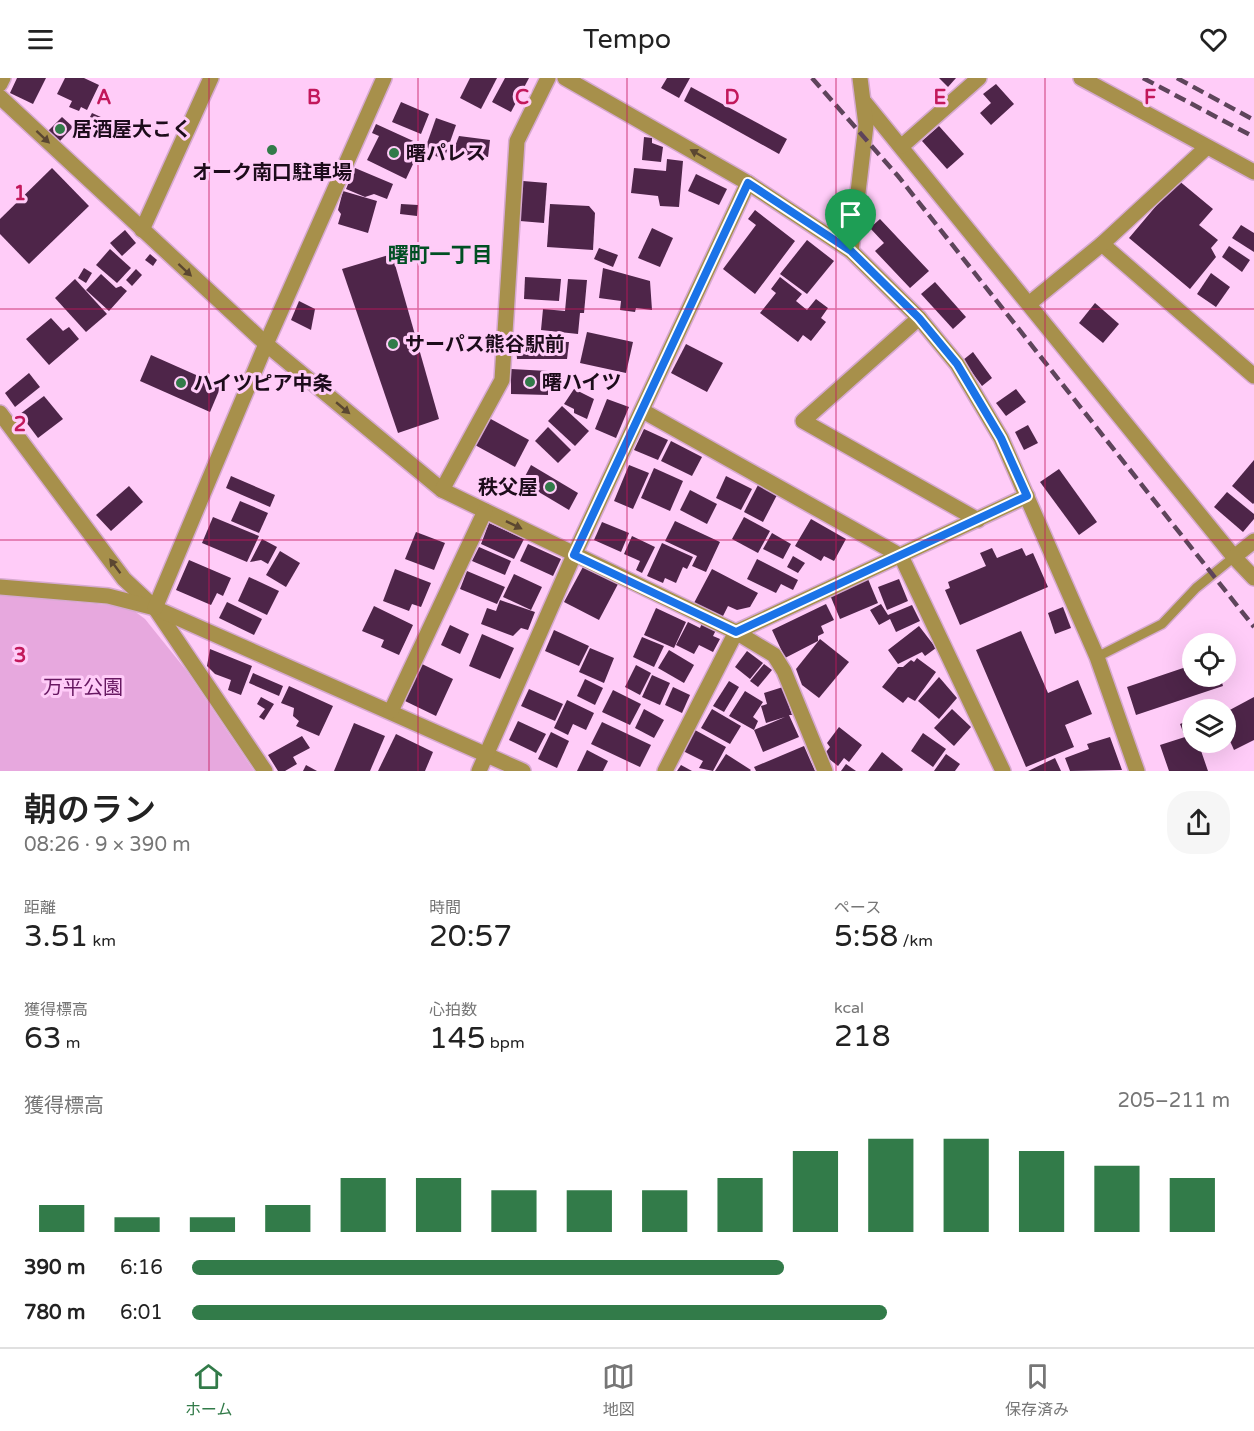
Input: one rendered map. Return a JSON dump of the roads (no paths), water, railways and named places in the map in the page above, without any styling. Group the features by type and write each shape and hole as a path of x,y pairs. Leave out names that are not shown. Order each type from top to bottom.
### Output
{"street":[{"path":"0,84 3,78"},
{"path":"142,230 211,78"},
{"path":"155,608 266,344 384,78"},
{"path":"442,490 502,380 517,141 548,78"},
{"path":"565,78 748,183 851,251 919,318 957,364 1001,438 1027,496 1097,657 1137,771"},
{"path":"851,251 866,125 860,78"},
{"path":"902,146 980,78"},
{"path":"1081,78 1254,172"},
{"path":"0,97 266,344 442,490 736,632 774,655 784,671 825,771"},
{"path":"865,103 1030,303 1234,557 1254,578"},
{"path":"1030,303 1102,244 1208,147"},
{"path":"480,771 574,555 748,183"},
{"path":"1102,244 1254,376"},
{"path":"919,318 802,421 978,520"},
{"path":"643,411 901,556 1003,771"},
{"path":"0,413 124,579 155,608 266,771"},
{"path":"665,771 736,632 1027,496"},
{"path":"391,711 485,511"},
{"path":"1234,557 1254,540"},
{"path":"0,587 108,596 155,608 523,771"}],"lane":[{"path":"1097,657 1162,624 1196,588 1234,557"}],"railway":[{"path":"812,78 898,176 1254,627"},
{"path":"1143,78 1254,137"},
{"path":"1177,78 1254,120"}],"place":[{"name":"居酒屋大こく","path":"60,129"},
{"name":"オーク南口駐車場","path":"272,150"},
{"name":"曙パレス","path":"394,153"},
{"name":"サーパス熊谷駅前","path":"393,344"},
{"name":"曙ハイツ","path":"530,382"},
{"name":"ハイツピア中条","path":"181,383"},
{"name":"秩父屋","path":"550,487"}],"district":[{"name":"曙町一丁目","path":"440,255"}],"park label":[{"name":"万平公園","path":"83,687"}]}
